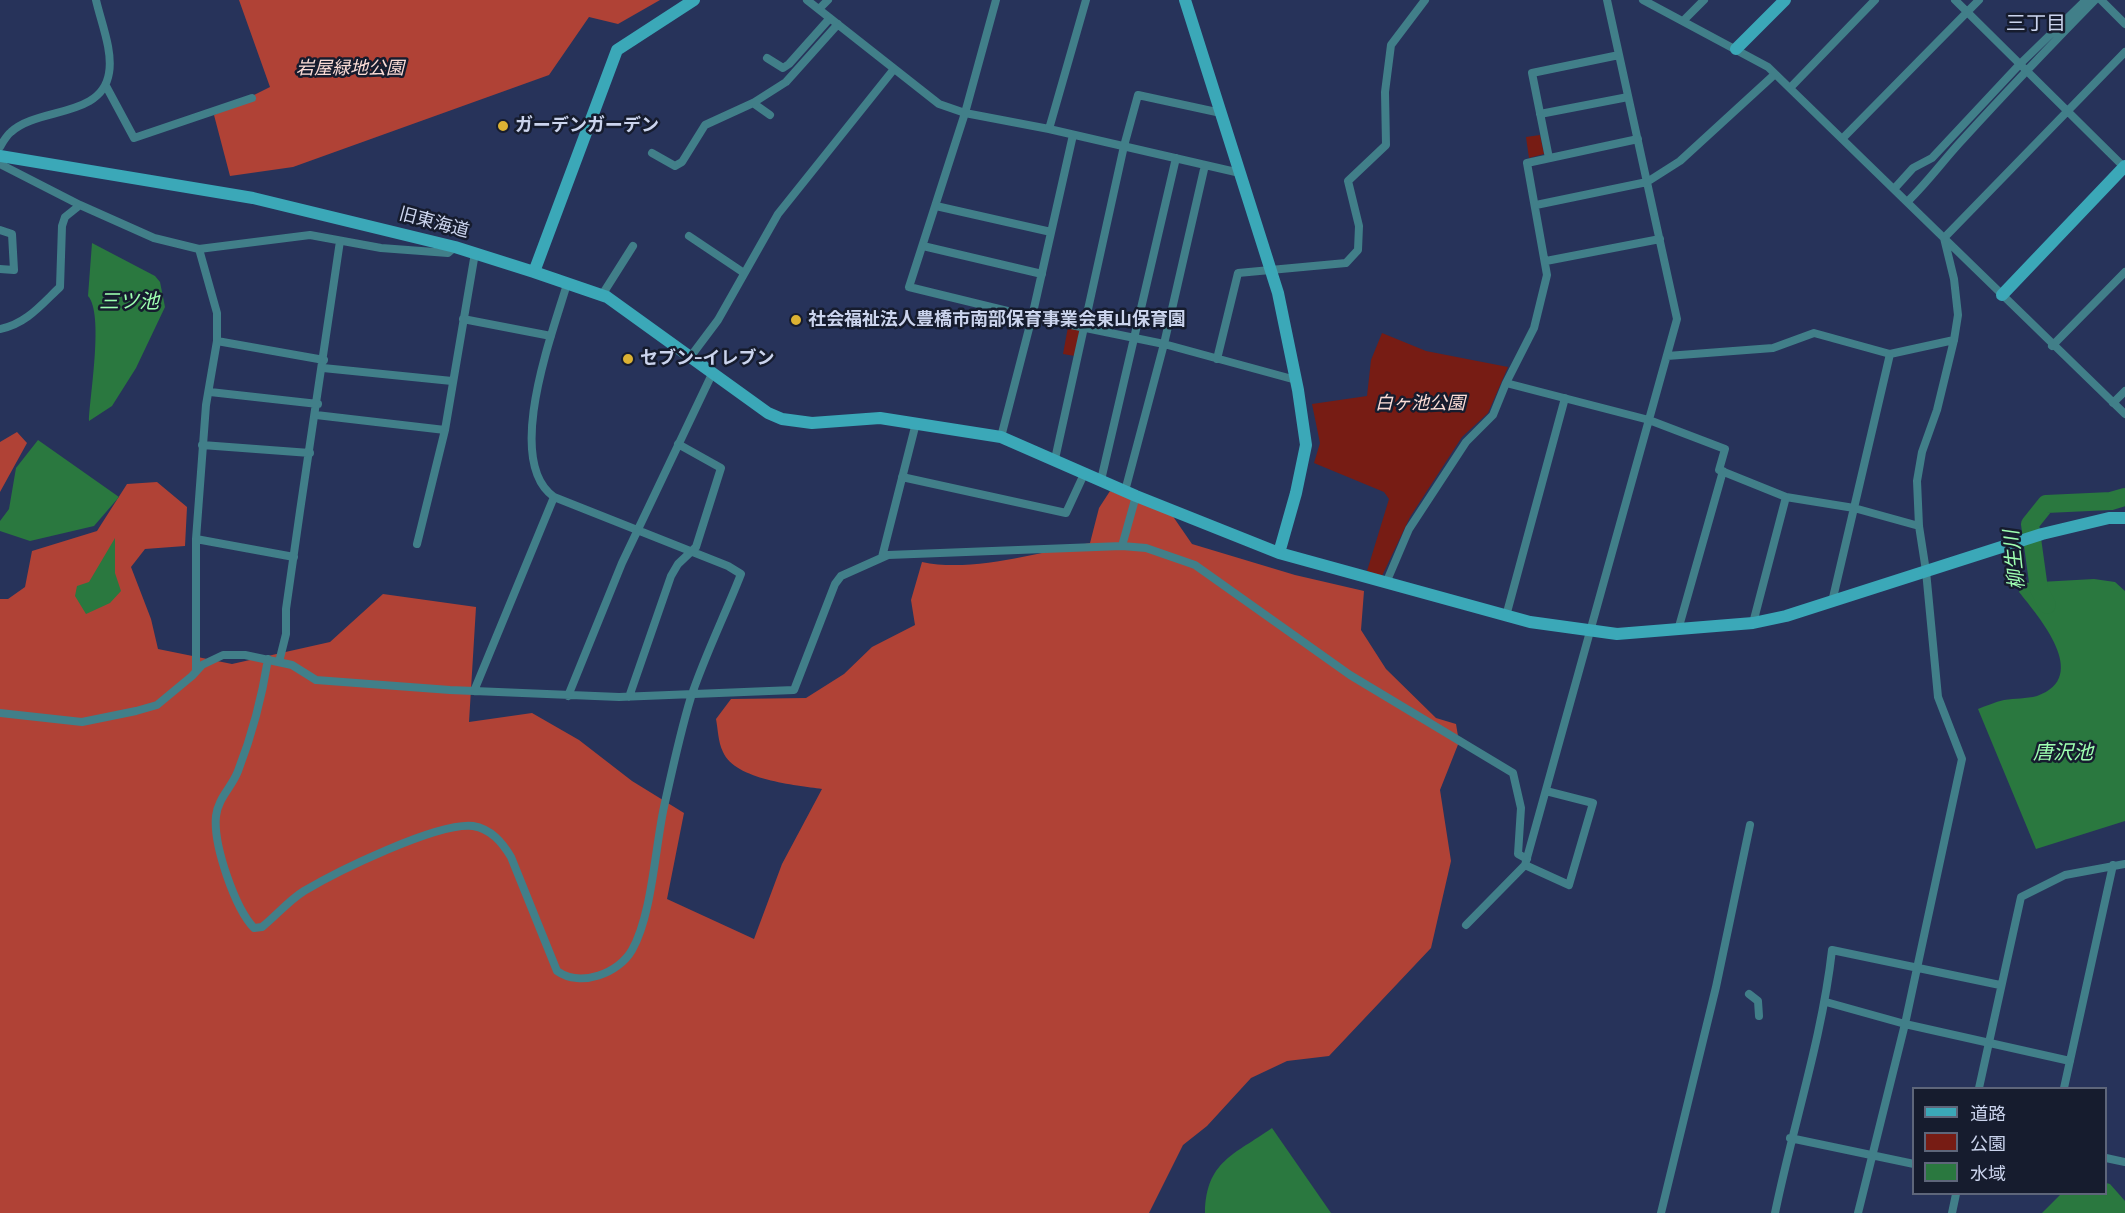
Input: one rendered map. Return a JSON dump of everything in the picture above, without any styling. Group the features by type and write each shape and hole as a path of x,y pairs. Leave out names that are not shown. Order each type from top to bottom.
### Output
{"street":[{"path":"0,147 10,132 20,126 87,103 105,86 110,71 96,0"},
{"path":"534,272 617,50 693,0"},
{"path":"807,0 939,104 965,113 1049,129 1240,173"},
{"path":"819,9 828,0"},
{"path":"996,0 965,113 909,287 1032,317 1164,344 1296,380"},
{"path":"1049,129 1086,0"},
{"path":"1185,0 1270,268 1296,380 1306,445 1296,493 1279,553"},
{"path":"1217,359 1238,273 1270,268 1346,263 1358,250 1359,226 1348,180 1386,145 1385,92 1391,45 1425,0"},
{"path":"1466,925 1526,862 1677,319 1607,0"},
{"path":"1643,0 1768,66 2052,346 2125,414"},
{"path":"1683,21 1704,0"},
{"path":"1736,50 1785,0"},
{"path":"1790,88 1875,0"},
{"path":"1955,0 2125,167 2002,296"},
{"path":"1842,139 1978,0"},
{"path":"1894,189 1913,168 1932,158 2086,0"},
{"path":"1907,202 1923,187 1938,165 2023,67 2096,0"},
{"path":"2101,0 2125,24"},
{"path":"767,58 783,68 834,21"},
{"path":"652,153 675,166 682,162 705,125 753,103 786,82 834,21"},
{"path":"1944,238 2125,52"},
{"path":"1550,158 1532,73 1619,55"},
{"path":"691,356 718,320 778,214 894,69"},
{"path":"1536,205 1647,182 1680,161 1775,74"},
{"path":"105,86 120,118 134,138 252,98"},
{"path":"1054,459 1124,146 1138,95 1221,113"},
{"path":"1540,114 1628,97"},
{"path":"753,103 770,115"},
{"path":"1001,437 1032,317 1073,135"},
{"path":"1386,583 1409,529 1466,442 1493,415 1506,383 1534,328 1547,275 1527,163 1638,139"},
{"name":"旧東海道","path":"0,156 253,198 455,247 602,295 632,313 768,413 782,419 812,423 880,418 1001,437 1085,472 1130,494 1279,553 1506,616 1589,632 1617,634 1753,623 1832,602 2042,534 2109,518 2125,518"},
{"path":"1101,480 1176,158"},
{"path":"0,164 80,205 154,238 199,249 310,235 381,248 448,253 455,247"},
{"path":"1122,546 1130,494 1205,165"},
{"path":"0,329 13,327 28,318 60,287 62,225 65,218 80,205"},
{"path":"936,206 1051,232"},
{"path":"0,230 12,234 14,270 0,269"},
{"path":"689,236 744,273"},
{"path":"1858,1213 1905,1024 1962,759 1938,697 1926,572 1918,526 1917,481 1922,452 1937,410 1958,315 1954,279 1944,238"},
{"path":"1546,261 1660,239"},
{"path":"279,662 286,634 294,557 340,241"},
{"path":"602,295 633,246"},
{"path":"923,246 1042,274"},
{"path":"196,670 196,539 202,445 217,341 217,313 199,249"},
{"path":"417,544 445,430 475,253"},
{"path":"2052,346 2125,272"},
{"path":"268,659 251,735 237,774 222,795 216,815 217,838 228,876 246,920 258,929 303,892 375,856 437,831 475,826 488,831 506,849 557,971 570,978 606,973 616,968 632,950 643,921 664,808 692,696 741,574 729,566 548,493 536,471 531,444 534,411 551,336 567,284"},
{"path":"463,319 551,336"},
{"path":"1667,356 1773,348 1814,333 1890,354 1954,340"},
{"path":"217,341 323,364 452,381"},
{"path":"1832,602 1890,354"},
{"path":"568,696 638,529 712,372"},
{"path":"1506,383 1649,420 1725,449 1719,470 1786,497 1854,508 1918,526"},
{"path":"2113,403 2125,391"},
{"path":"210,392 318,404"},
{"path":"1506,616 1565,398"},
{"path":"316,415 445,430"},
{"path":"882,557 916,423"},
{"path":"629,697 671,576 678,564 696,546 721,468 678,444"},
{"path":"202,445 310,453"},
{"path":"1678,630 1723,471"},
{"path":"902,477 1066,513 1085,472"},
{"path":"474,691 554,497"},
{"path":"1753,623 1786,497"},
{"path":"196,539 294,557"},
{"path":"0,713 82,722 157,705 210,659 223,655 268,659 292,665 316,680 474,691 629,697 794,690 835,584 841,576 882,557 1122,546 1146,548 1195,565 1350,675 1513,773 1521,808 1518,854 1526,862 1569,885 1593,803 1546,791"},
{"path":"1661,1213 1716,987 1750,825"},
{"path":"1978,1087 2021,897 2065,875 2125,864"},
{"path":"2064,1087 2113,865"},
{"path":"1775,1213 1791,1138 1826,1002 1832,950 1917,970 2000,985"},
{"path":"1749,994 1758,1001 1759,1016"},
{"path":"1826,1002 1905,1024 2070,1061"},
{"path":"1791,1138 1912,1164"},
{"path":"2107,1158 2125,1162"},
{"path":"1952,1213 1956,1195"}],"green space":[{"name":"岩屋緑地公園","path":"239,0 660,0 618,24 589,17 549,75 293,167 230,176 214,115 270,87"},
{"path":"1540,135 1544,154 1529,158 1526,137"},
{"path":"1068,327 1082,329 1075,356 1063,354"},
{"name":"白ヶ池公園","path":"1382,333 1426,351 1508,367 1488,413 1462,437 1410,517 1382,576 1367,571 1389,499 1384,492 1314,463 1320,443 1312,404 1367,396 1371,360"},
{"path":"17,432 27,443 0,492 0,442"},
{"path":"157,482 187,507 185,546 145,549 131,567 151,619 158,649 232,664 330,642 383,594 476,607 469,722 532,713 579,740 632,781 684,813 667,899 754,939 782,864 822,789 767,780 740,769 730,761 721,748 716,719 731,699 806,698 844,674 872,647 915,625 911,600 922,562 942,565 984,563 1090,543 1099,508 1110,491 1172,515 1192,544 1295,575 1364,591 1361,630 1386,669 1436,718 1456,724 1459,742 1440,790 1451,861 1431,948 1329,1056 1287,1061 1251,1078 1207,1126 1183,1145 1149,1213 0,1213 0,599 8,599 25,587 32,551 97,531 127,484"}],"water":[{"name":"三ツ池","path":"92,243 155,276 160,282 165,307 136,368 112,406 89,421 96,336 93,305 88,296"},
{"path":"38,440 119,497 94,526 30,541 0,531 0,521 9,509 16,468"},
{"path":"115,538 115,573 121,591 110,603 86,614 75,596 77,586 89,582"},
{"name":"唐沢池","path":"2094,579 2115,582 2125,591 2125,821 2036,849 1978,709 2004,700 2037,696 2053,687 2060,675 2060,661 2056,646 2048,630 2019,592 2022,583"},
{"path":"1272,1128 1331,1213 1205,1213 1207,1196 1217,1170 1234,1153"},
{"path":"2107,1183 2125,1201 2125,1213 2042,1213 2060,1195 2107,1195"}],"waterway":[{"name":"柳生川","path":"2047,605 2039,589 2030,524 2046,504 2111,501 2125,497"}],"place":[{"name":"ガーデンガーデン","path":"503,126"},
{"name":"社会福祉法人豊橋市南部保育事業会東山保育園","path":"796,320"},
{"name":"セブン-イレブン","path":"628,359"}],"district":[{"name":"三丁目","path":"2036,24"}]}
